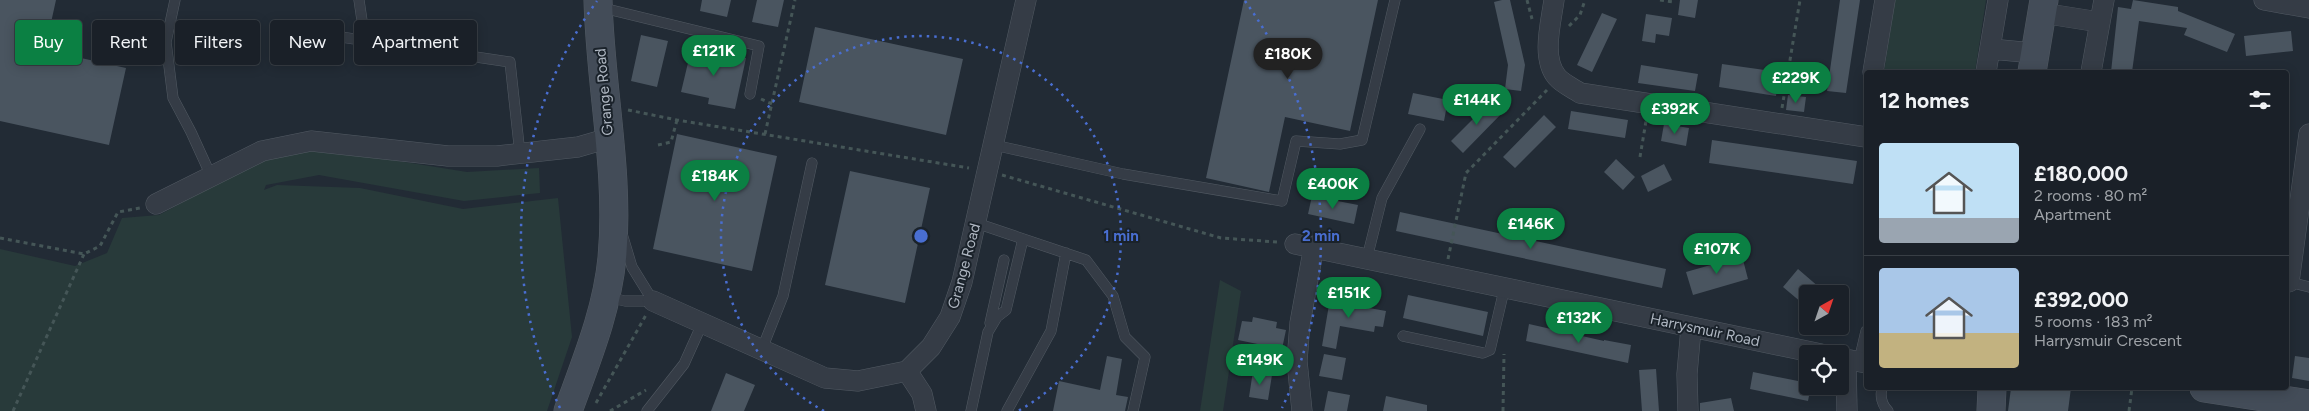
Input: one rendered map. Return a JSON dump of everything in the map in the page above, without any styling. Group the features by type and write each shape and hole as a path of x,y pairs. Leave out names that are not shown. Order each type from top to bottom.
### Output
{"street":[{"name":"Grange Road","path":"907,371 931,347 950,317 962,282 989,172 1026,0"},
{"path":"1554,0 1549,40 1551,67 1558,79 1580,93 1780,123 1864,131"},
{"path":"1873,70 1885,0"},
{"path":"1986,70 1998,0"},
{"path":"2091,70 2104,0"},
{"path":"2264,0 2309,8"},
{"name":"Grange Road","path":"568,411 606,297 612,259 615,214 599,39 598,3"},
{"path":"1990,49 2033,63 2042,7 2099,22"},
{"path":"156,204 212,178 262,151 311,140 448,156 520,154 578,147 608,126"},
{"path":"2289,265 2293,197 2309,134"},
{"path":"1302,411 1297,361 1305,245"},
{"name":"Harrysmuir Road","path":"1305,245 1799,350"},
{"path":"653,301 702,324 762,348 825,378 858,381 907,371 922,394 926,411"},
{"path":"1688,411 1687,374 1691,328"},
{"path":"1847,411 1853,360"},
{"path":"1991,411 1992,390"},
{"path":"2217,390 2309,404"}],"lane":[{"path":"175,0 166,42 173,98 192,132 212,178"},
{"path":"359,0 362,20"},
{"path":"994,145 1123,174 1282,201 1296,141 1340,144 1362,140 1395,0"},
{"path":"598,3 760,46 750,94"},
{"path":"477,57 510,62 520,154"},
{"path":"1367,258 1382,198 1420,129"},
{"path":"762,348 783,296 812,163"},
{"name":"Grange Road","path":"615,214 632,267 653,301"},
{"path":"976,223 1086,260 1113,296 1125,337 1145,357 1133,411"},
{"path":"988,332 998,317 1006,310 1024,239"},
{"path":"1007,411 1051,331 1066,253"},
{"path":"971,411 1004,260"},
{"path":"2289,282 2309,286"},
{"path":"1403,336 1483,354 1490,350 1505,286"},
{"path":"606,297 625,301 638,299 653,301"},
{"path":"647,411 684,364 702,324"},
{"path":"1853,360 1864,335"},
{"path":"1882,390 1883,400 1888,411"}],"path":[{"path":"765,134 795,0"},
{"path":"1660,0 1673,2"},
{"path":"1780,123 1800,0"},
{"path":"1444,274 1466,173 1558,79"},
{"path":"1640,157 1649,103"},
{"path":"608,126 628,110 989,172 1220,238 1305,245"},
{"path":"658,145 671,142 678,120"},
{"path":"0,238 84,254 100,246 118,212 156,204"},
{"path":"13,411 84,254"},
{"path":"610,411 657,384 667,386"},
{"path":"2129,411 2132,390"}],"shaded area":[{"path":"1895,0 1986,0 1975,70 1884,70"},
{"path":"311,147 467,172 539,168 540,193 464,201 319,175 266,185 264,190 277,185 360,188 463,209 558,198 572,337 547,411 0,411 0,249 75,266 107,253 122,218 159,215 257,163"},
{"path":"1220,280 1241,291 1223,411 1200,411"}],"building":[{"path":"0,0 56,0 52,20 15,20 15,65 82,65 82,58 92,60 92,65 112,65 126,68 109,145 0,121"},
{"path":"702,0 731,0 727,17 700,11"},
{"path":"757,0 784,0 778,27 752,22"},
{"path":"1244,0 1378,0 1350,131 1285,117 1269,192 1206,178"},
{"path":"1510,0 1525,65 1521,91 1505,89 1508,65 1494,2"},
{"path":"1680,0 1698,0 1695,18 1678,15"},
{"path":"1840,0 1860,0 1846,93 1827,91"},
{"path":"2133,0 2178,7 2178,11 2235,34 2227,52 2184,35 2187,28 2139,21 2132,70 2111,70 2118,7 2131,9"},
{"path":"1602,13 1617,19 1592,72 1577,65"},
{"path":"1646,14 1672,18 1669,36 1656,34 1655,43 1642,41"},
{"path":"815,27 963,59 946,135 799,102"},
{"path":"2291,31 2293,51 2246,56 2244,36"},
{"path":"641,35 668,41 657,87 631,81"},
{"path":"692,46 746,58 735,109 708,104 709,98 681,92"},
{"path":"1722,64 1779,72 1776,96 1719,87"},
{"path":"1641,65 1698,74 1695,91 1638,83"},
{"path":"1413,93 1448,100 1444,121 1408,114"},
{"path":"1788,95 1806,97 1804,112 1786,110"},
{"path":"1492,100 1504,111 1463,153 1451,141"},
{"path":"1571,111 1628,120 1625,138 1568,129"},
{"path":"1544,115 1556,127 1515,168 1503,157"},
{"path":"1664,124 1689,128 1686,146 1661,141"},
{"path":"677,134 777,156 752,271 653,249"},
{"path":"1712,140 1857,161 1853,184 1709,163"},
{"path":"1616,159 1635,177 1623,190 1604,172"},
{"path":"1664,164 1672,180 1648,192 1641,176"},
{"path":"850,171 930,188 905,303 825,285"},
{"path":"1312,196 1358,205 1354,224 1308,214"},
{"path":"1400,212 1666,269 1662,288 1396,231"},
{"path":"1742,256 1748,279 1693,295 1686,272"},
{"path":"1798,269 1817,285 1799,285 1799,300 1783,287"},
{"path":"1331,293 1353,297 1352,305 1386,311 1383,327 1375,326 1374,332 1340,326 1336,349 1322,346"},
{"path":"1408,295 1488,312 1483,336 1403,318"},
{"path":"1253,317 1277,322 1276,328 1286,330 1282,349 1238,340 1242,321 1252,322"},
{"path":"1529,324 1604,341 1631,345 1628,363 1526,341"},
{"path":"1324,354 1346,358 1342,380 1319,376"},
{"path":"1107,356 1122,359 1116,395 1128,397 1125,411 1053,411 1059,381 1100,390"},
{"path":"2295,356 2309,358 2309,381 2292,378"},
{"path":"1656,369 1659,411 1642,411 1639,370"},
{"path":"1253,371 1272,375 1268,400 1249,397"},
{"path":"1753,372 1799,381 1799,395 1809,395 1808,401 1750,389"},
{"path":"726,373 755,385 744,411 711,411"},
{"path":"2011,390 2071,390 2068,411 2008,411"},
{"path":"1328,391 1350,395 1347,411 1324,411"},
{"path":"1386,396 1427,405 1427,411 1383,411"},
{"path":"1731,398 1734,411 1700,411 1700,403"}]}
